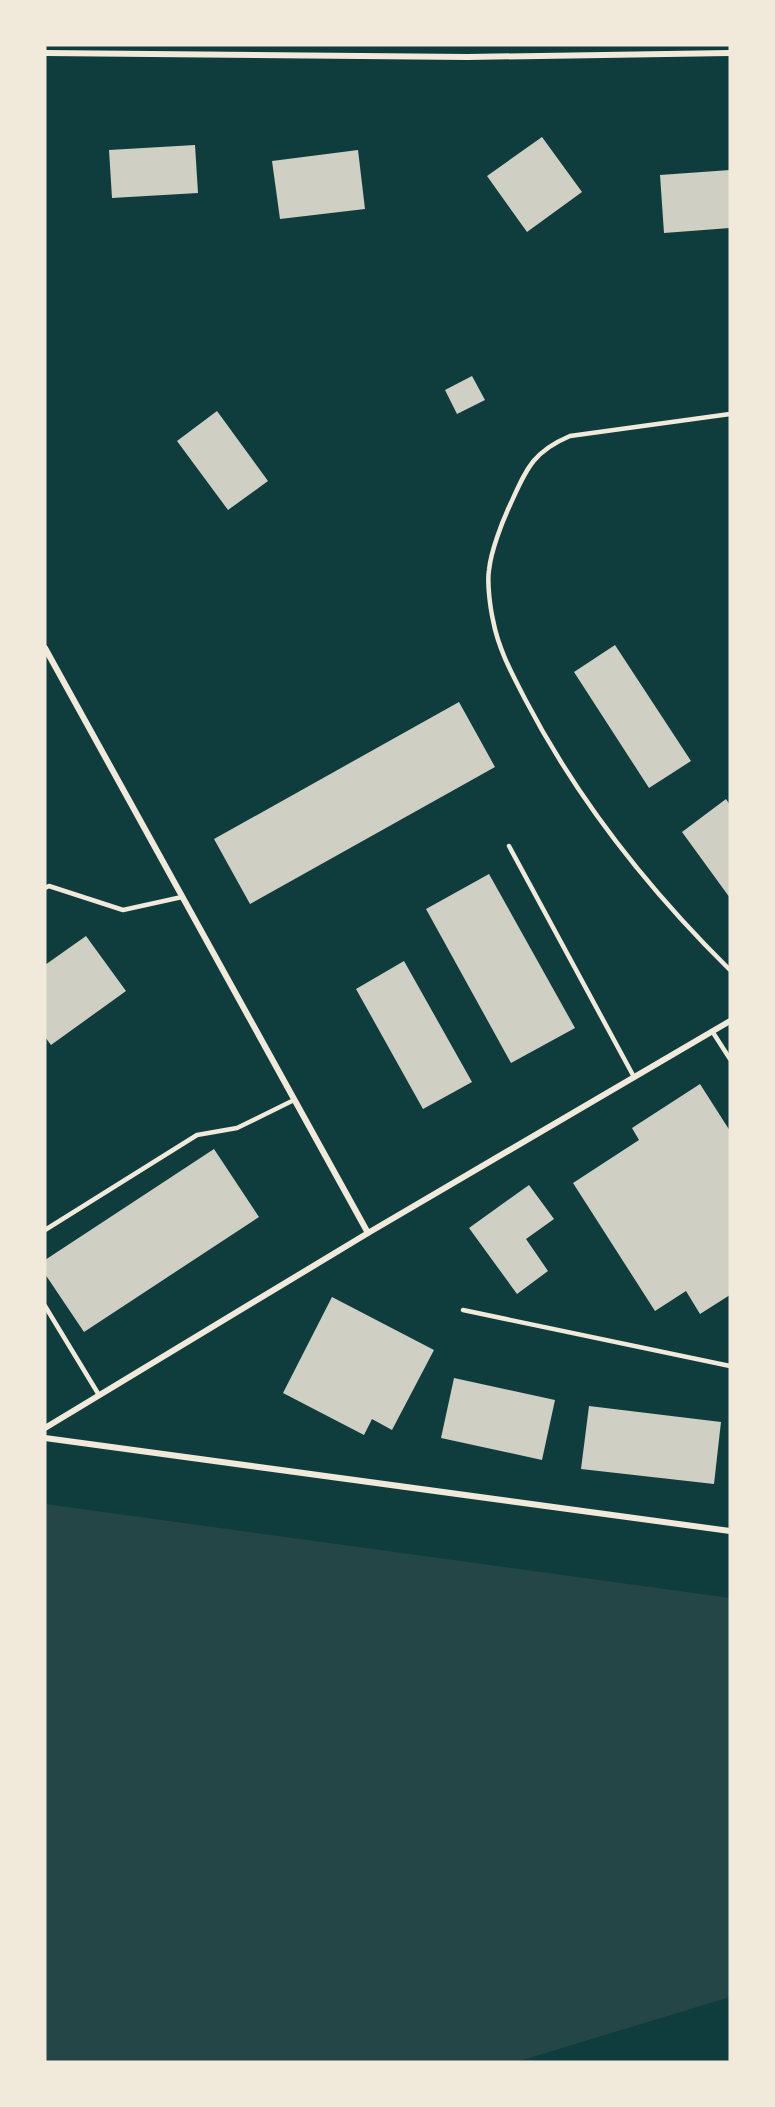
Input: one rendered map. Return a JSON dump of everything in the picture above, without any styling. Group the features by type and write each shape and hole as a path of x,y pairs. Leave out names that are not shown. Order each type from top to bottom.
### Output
{"street":[{"path":"45,53 468,57 730,53"},
{"path":"45,648 368,1233"},
{"path":"45,1428 368,1233 730,1021"},
{"path":"45,1438 730,1531"}],"lane":[{"path":"730,414 570,436 550,444 528,466 502,520 489,570 492,619 505,660 537,721 574,781 608,829 665,901 730,970"},
{"path":"509,846 634,1077"},
{"path":"45,888 49,886 123,910 182,897"},
{"path":"712,1031 730,1059"},
{"path":"45,1230 197,1135 237,1128 294,1100"},
{"path":"45,1306 99,1395"},
{"path":"463,1310 730,1366"}],"shaded area":[{"path":"45,1504 730,1598 730,1997 516,2062 45,2062"}],"building":[{"path":"542,137 582,192 527,232 487,176"},
{"path":"195,145 198,193 112,198 109,150"},
{"path":"358,150 365,209 280,219 272,161"},
{"path":"730,170 730,228 664,233 660,175"},
{"path":"472,376 485,400 457,414 445,390"},
{"path":"217,411 268,481 228,510 177,441"},
{"path":"615,645 691,761 649,788 574,672"},
{"path":"459,702 495,767 250,904 214,839"},
{"path":"726,799 730,805 730,898 682,832"},
{"path":"489,874 575,1028 511,1063 426,909"},
{"path":"86,936 126,991 51,1045 45,1037 45,965"},
{"path":"404,961 472,1082 423,1109 356,989"},
{"path":"700,1084 730,1131 730,1295 700,1314 686,1291 655,1311 573,1183 639,1140 632,1128"},
{"path":"214,1149 259,1217 84,1332 45,1274 45,1260"},
{"path":"529,1185 554,1219 526,1239 548,1271 517,1294 469,1228"},
{"path":"332,1297 434,1350 392,1430 372,1419 364,1435 283,1393"},
{"path":"454,1378 555,1400 542,1460 441,1438"},
{"path":"589,1406 721,1422 714,1484 581,1469"}]}
